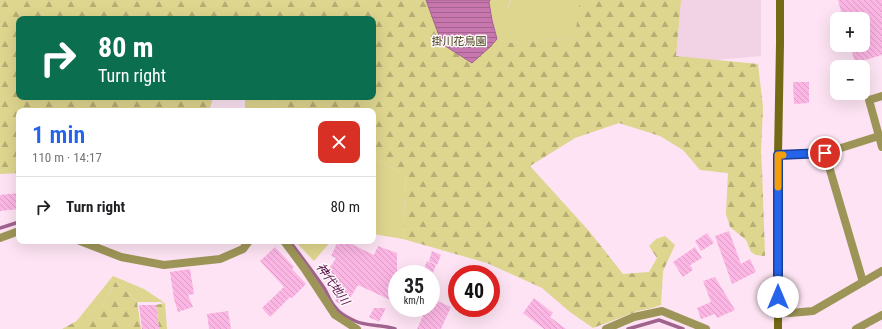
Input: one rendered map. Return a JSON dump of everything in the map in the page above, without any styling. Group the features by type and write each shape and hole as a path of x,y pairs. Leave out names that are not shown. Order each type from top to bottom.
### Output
{"street":[{"path":"778,329 780,0"},
{"path":"882,96 869,100 882,147"},
{"path":"778,155 825,153 879,136"},
{"path":"825,153 862,282"},
{"path":"0,238 16,232"},
{"path":"88,244 121,257 164,265 220,259 243,249 247,244"},
{"path":"286,244 335,314 357,329"},
{"path":"778,312 790,313 813,311 882,272"},
{"path":"606,329 634,317 662,311 706,329"},
{"path":"856,329 882,315"}],"shaded area":[{"name":"掛川花鳥園","path":"157,0 761,0 761,56 469,82 376,21 376,16 339,16"},
{"path":"426,0 490,0 492,20 497,39 472,63 442,44"}],"green space":[{"path":"0,0 426,0 442,44 472,63 497,39 512,43 575,37 580,0 681,0 676,56 758,64 763,107 761,152 765,256 756,255 751,252 746,240 730,227 726,214 728,173 700,170 683,150 660,136 619,123 575,138 530,166 589,231 623,274 649,272 657,258 649,246 656,239 665,236 675,245 663,271 661,305 638,311 593,328 570,312 542,288 500,269 500,265 491,265 403,239 406,175 376,159 376,108 279,108 272,100 376,100 376,16 16,16 16,100 212,100 210,108 16,108 16,173 0,174"},
{"path":"490,0 510,0 505,15 511,0 581,0 576,37 512,43 497,39 489,2"},
{"path":"245,100 272,100 279,108 245,108"},
{"path":"376,159 406,175 403,239 376,234"},
{"path":"298,244 328,244 314,261"},
{"path":"113,276 144,289 165,303 137,302 116,281 102,307 75,323"},
{"path":"116,281 137,302 141,329 62,329 102,307"},
{"path":"165,303 167,329 159,329 156,305"}],"building":[{"path":"838,0 882,0 882,55 865,60 854,60 852,52 870,52 870,12 841,12"},
{"path":"793,82 809,82 809,103 794,104"},
{"path":"16,193 16,209 0,211 0,195"},
{"path":"729,231 741,264 750,259 756,272 732,284 715,236"},
{"path":"707,233 714,243 701,251 695,241"},
{"path":"337,244 351,244 374,255 378,246 397,253 397,265 388,265 388,299 358,285 345,306 335,301 342,288 324,277 336,258 331,256"},
{"path":"275,247 294,267 292,269 306,284 292,298 290,297 270,317 262,308 284,287 260,261"},
{"path":"695,247 702,258 690,265 693,270 683,277 673,262"},
{"path":"432,251 441,255 437,265 429,261"},
{"path":"427,261 436,265 425,265"},
{"path":"190,269 194,294 188,295 193,307 178,312 174,299 170,272"},
{"path":"715,277 735,310 717,318 715,314 701,319 697,308 711,302 703,281"},
{"path":"534,298 553,313 550,317 566,329 544,329 523,313"},
{"path":"440,302 448,306 448,314 441,329 417,329 423,317 440,317"},
{"path":"139,305 156,305 159,329 142,329"},
{"path":"374,308 386,308 379,322 369,317"},
{"path":"228,311 231,329 209,329 207,314"}],"waterway":[{"name":"神代地川","path":"0,228 16,223"},
{"name":"神代地川","path":"292,244 320,282 339,312 360,323 385,326 395,329"},
{"name":"神代地川","path":"628,329 659,320 683,329"}],"slow traffic":[{"path":"778,187 778,155 783,155"}],"route":[{"path":"778,297 778,155 825,153"}]}
